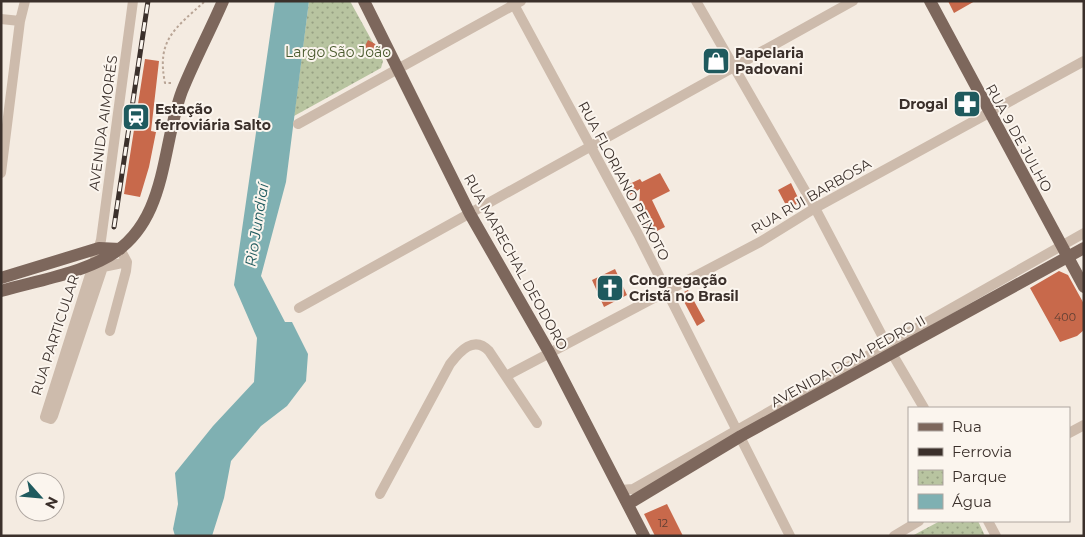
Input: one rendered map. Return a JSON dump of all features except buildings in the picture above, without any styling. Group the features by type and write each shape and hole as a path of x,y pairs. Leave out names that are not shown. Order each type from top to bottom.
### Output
{"main road":[{"path":"1,291 92,264 120,248 142,226 150,210 163,173 182,90 223,1"},
{"name":"RUA MARECHAL DEODORO","path":"364,1 470,214 549,352 644,536"},
{"name":"RUA 9 DE JULHO","path":"930,1 988,112 1084,287"},
{"path":"1,278 99,248 120,248"},
{"name":"AVENIDA DOM PEDRO II","path":"628,504 740,433 1064,251 1084,248"}],"street":[{"path":"1,173 20,21 25,1"},
{"name":"AVENIDA AIMORÉS","path":"92,264 99,248 133,1"},
{"path":"696,1 815,208 890,349 923,407"},
{"path":"299,308 853,1"},
{"path":"298,124 516,2"},
{"name":"RUA FLORIANO PEIXOTO","path":"516,2 740,433 790,536"},
{"path":"1,19 20,21"},
{"name":"RUA RUI BARBOSA","path":"506,376 760,242 815,208 1084,60"},
{"path":"1064,251 1084,233"},
{"path":"110,331 125,279 127,262 120,248"},
{"name":"RUA PARTICULAR","path":"92,264 45,414 45,417 49,419 52,416 104,267 127,262"},
{"path":"380,494 450,364 460,350 475,344 483,346 538,423"},
{"path":"1070,432 1084,425"},
{"path":"620,490 633,489 740,433"},
{"path":"894,536 917,522"},
{"path":"989,522 996,536"}],"path":[{"path":"171,83 165,83 161,59 174,28 204,1"}],"green space":[{"name":"Largo São João","path":"309,1 350,1 383,61 381,68 294,116"},
{"path":"938,522 978,522 985,536 912,536"}],"water":[{"name":"Rio Jundiaí","path":"275,1 309,1 286,182 261,276 285,322 292,322 308,354 306,381 287,406 261,426 231,461 224,498 212,536 175,536 173,529 178,504 175,473 213,426 254,382 257,338 234,285"}],"railway":[{"path":"114,227 148,1"}],"place":[{"name":"Papelaria Padovani","path":"716,61"},
{"name":"Drogal","path":"967,104"},
{"name":"Estação ferroviária Salto","path":"136,117"},
{"name":"Congregação Cristã no Brasil","path":"610,288"}]}
